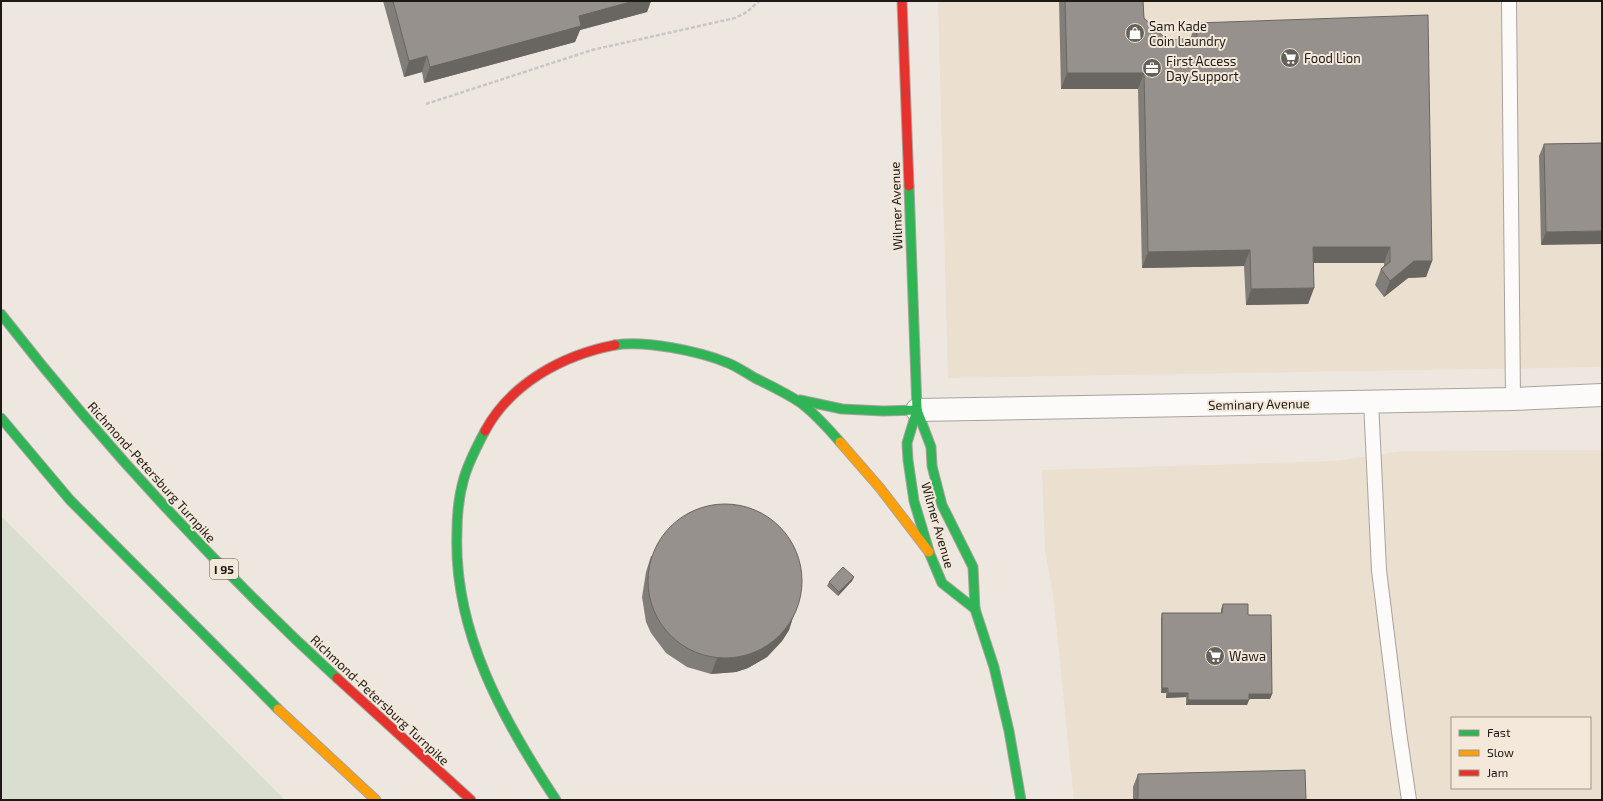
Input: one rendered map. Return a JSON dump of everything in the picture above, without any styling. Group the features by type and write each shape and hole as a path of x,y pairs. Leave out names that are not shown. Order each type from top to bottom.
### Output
{"main road":[{"name":"Wilmer Avenue","path":"902,1 917,410 931,447 932,466 942,505 973,567 975,609 994,667 1009,731 1021,800"},
{"name":"Richmond-Petersburg Turnpike","path":"1,314 95,429 158,501 197,542 340,682 471,800"},
{"path":"556,800 538,774 510,727 483,667 467,618 458,573 457,519 464,480 476,446 496,414 507,400 529,381 555,364 576,354 623,344 656,346 726,362 795,399 821,421 871,477 929,552"},
{"path":"795,399 842,409 883,411 917,410"},
{"name":"Wilmer Avenue","path":"917,410 907,443 914,501 929,552 942,583 975,609"},
{"path":"1,418 75,505 297,728 376,800"},
{"path":"1011,794 1017,775"}],"street":[{"name":"Seminary Avenue","path":"917,410 1513,399 1602,395"}],"lane":[{"path":"1509,1 1513,399"},
{"path":"1371,401 1379,570 1388,655 1409,800"}],"path":[{"path":"426,104 592,50 735,18 747,12 759,1"}],"shaded area":[{"path":"938,1 1602,1 1602,367 948,378"},
{"path":"1602,450 1602,800 1074,800 1053,594 1045,550 1042,470 1335,461 1404,451"},
{"path":"1,516 285,800 1,800"}],"building":[{"path":"393,1 634,1 579,16 581,26 430,67 427,56 409,61"},
{"path":"1065,1 1143,1 1144,18 1167,40 1197,38 1196,23 1428,15 1432,261 1414,261 1390,281 1381,269 1390,262 1390,247 1313,247 1314,288 1251,289 1250,250 1148,252 1144,73 1067,73"},
{"path":"1602,143 1602,231 1546,232 1544,144"},
{"path":"725,504 740,506 761,513 768,517 784,532 789,538 796,552 802,581 800,596 793,617 789,624 774,640 768,645 754,652 725,658 710,656 689,649 682,645 666,630 661,624 654,610 648,581 650,566 657,545 661,538 676,522 682,517 696,510"},
{"path":"843,567 854,577 839,592 829,582"},
{"name":"Wawa","path":"1223,604 1248,604 1248,615 1271,615 1272,694 1249,694 1249,700 1188,700 1188,693 1168,693 1168,688 1162,688 1162,613 1222,613"},
{"path":"1305,770 1306,800 1138,800 1138,774"}],"traffic: fast":[{"path":"909,186 917,410 907,443 914,501 929,551"},
{"path":"1,314 80,411 162,503 247,592 337,678"},
{"path":"615,345 656,345 702,354 728,363 801,403 821,421 840,442"},
{"path":"800,400 842,409 883,411 917,410"},
{"path":"917,410 931,447 932,466 942,505 973,567 975,609"},
{"path":"1,418 70,500 278,709"},
{"path":"485,431 473,454 462,484 457,518 458,569 463,604 485,673 500,706 536,770 556,800"},
{"path":"929,552 942,583 975,609 994,667 1009,731 1021,800"}],"traffic: slow":[{"path":"840,442 880,488 929,552"},
{"path":"278,709 376,800"}],"traffic: jam":[{"path":"902,1 909,186"},
{"path":"485,431 496,414 509,399 524,385 540,374 576,356 615,345"},
{"path":"337,678 471,800"}],"place":[{"name":"Sam Kade Coin Laundry","path":"1135,33"},
{"name":"Food Lion","path":"1290,58"},
{"name":"First Access Day Support","path":"1152,68"},
{"name":"Wawa","path":"1215,656"}]}
